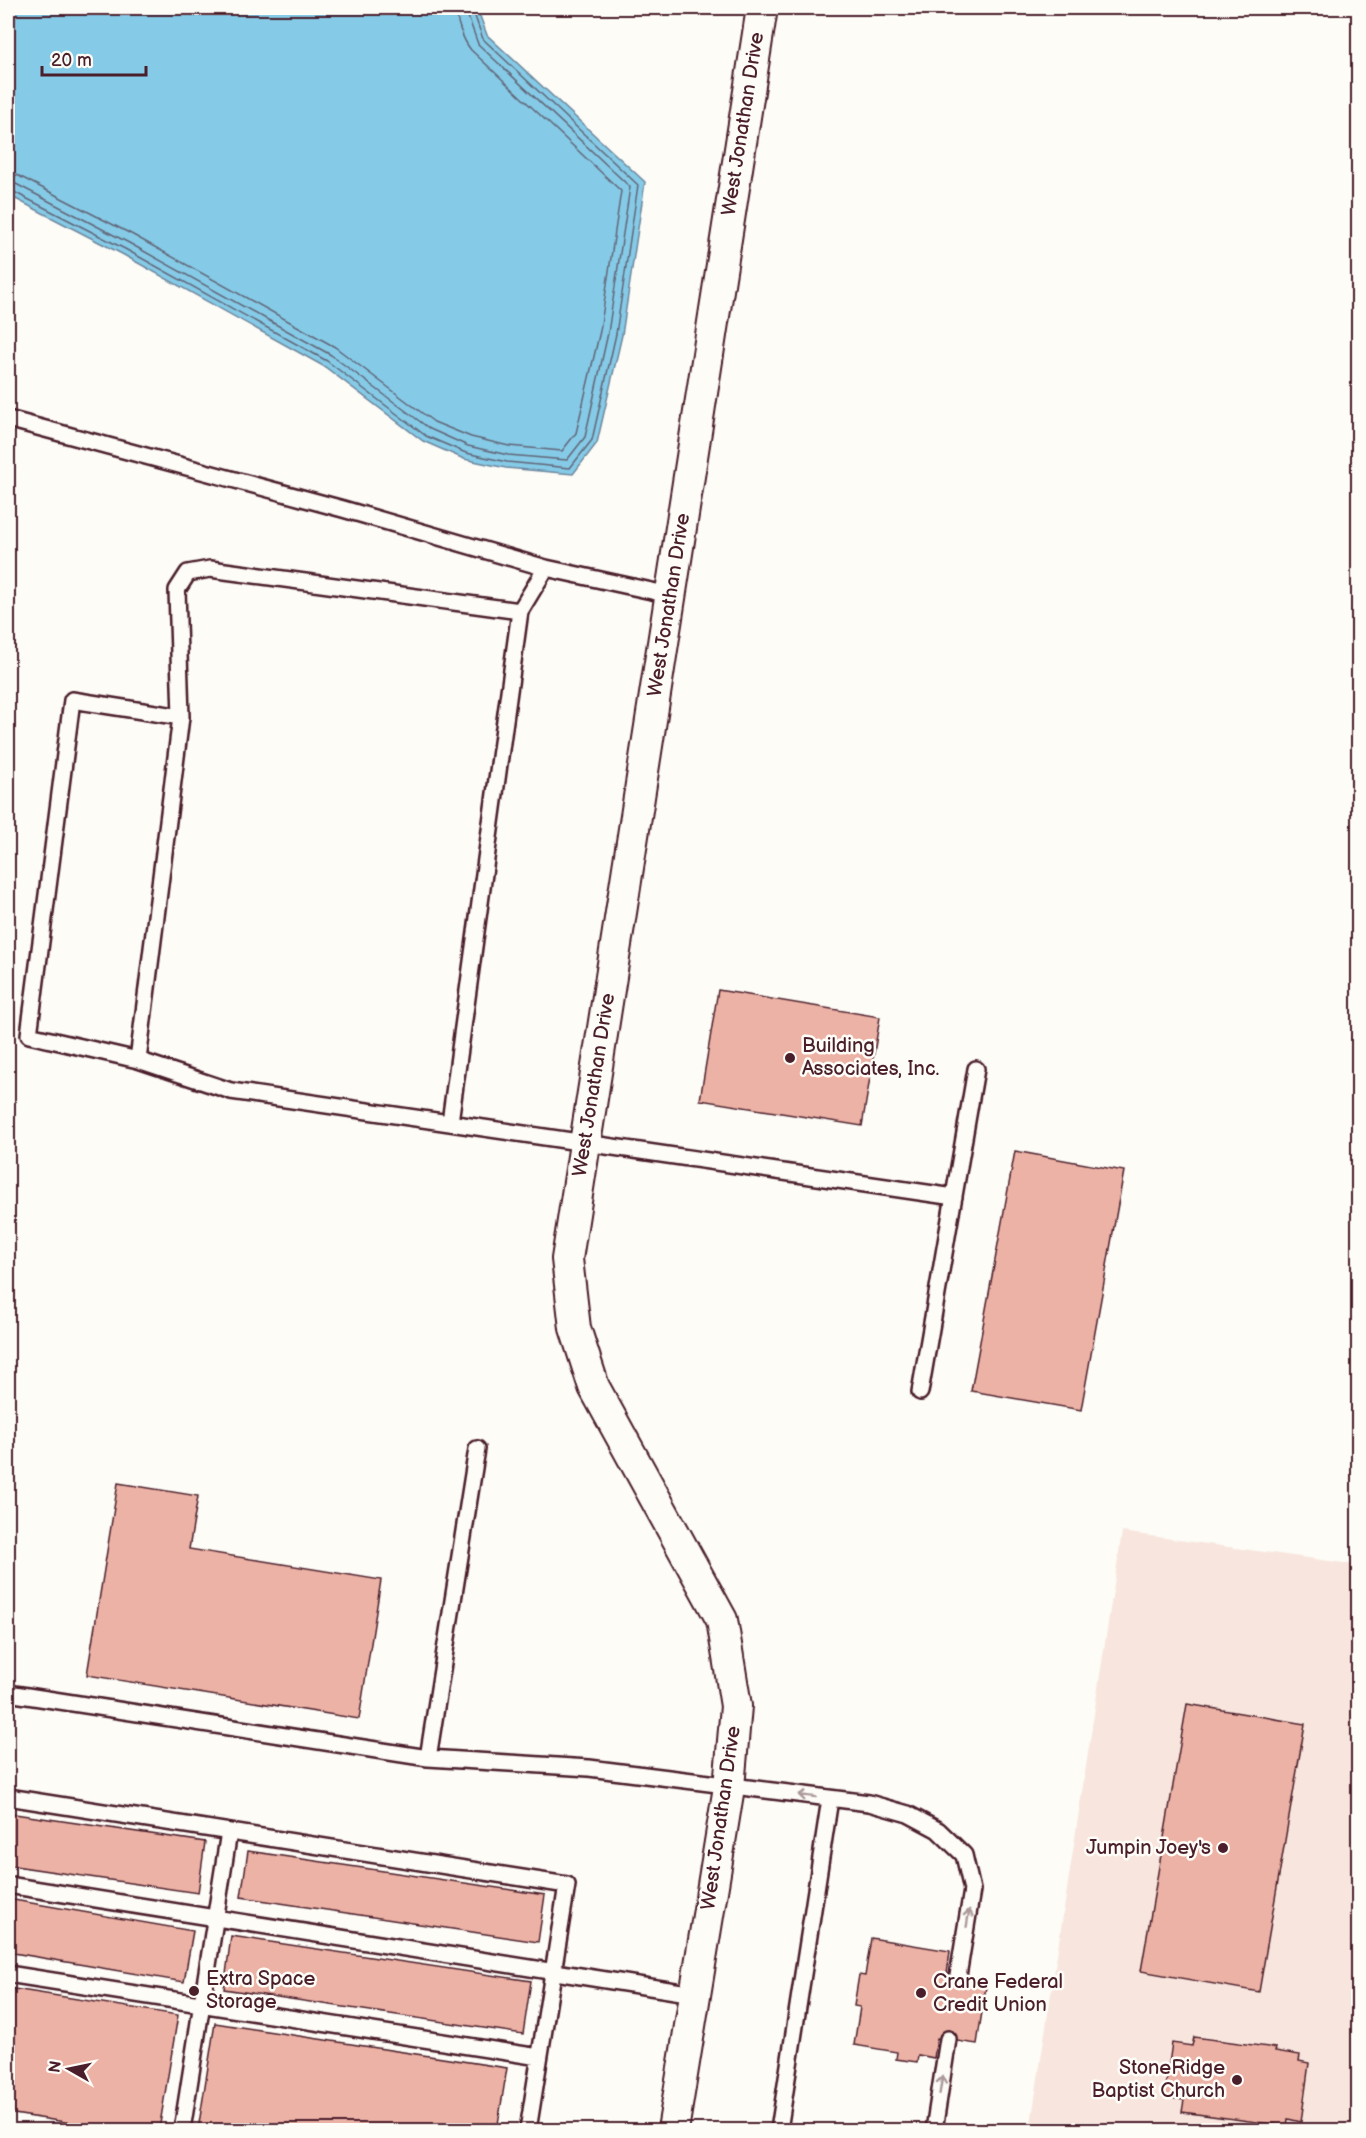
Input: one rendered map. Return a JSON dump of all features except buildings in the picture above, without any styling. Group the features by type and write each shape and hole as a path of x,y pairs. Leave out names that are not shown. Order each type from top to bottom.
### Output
{"street":[{"name":"West Jonathan Drive","path":"673,2130 729,1787 736,1706 722,1620 594,1388 575,1328 567,1259 762,8"}],"lane":[{"path":"8,418 343,509 546,568 670,595"},
{"path":"450,1122 520,611 546,568"},
{"path":"138,1060 181,717 177,590 188,573 210,569 520,611"},
{"path":"181,717 72,700 29,1035 138,1060 231,1091 954,1197"},
{"path":"920,1392 976,1069"},
{"path":"428,1758 477,1449"},
{"path":"8,1693 428,1758 589,1768 869,1803 908,1814 938,1830 964,1855 972,1890 958,1976"},
{"path":"8,1797 567,1885 528,2130"},
{"path":"779,2130 830,1799"},
{"path":"182,2130 229,1832"},
{"path":"8,1886 694,1994"},
{"path":"8,1974 539,2057"},
{"path":"934,2130 948,2039"}],"shaded area":[{"path":"1122,1532 1358,1565 1358,2130 1030,2130"}],"water":[{"path":"8,8 477,8 487,35 645,182 622,335 597,443 573,474 506,468 464,459 423,441 325,367 122,254 8,195"}],"place":[{"name":"Building Associates, Inc.","path":"790,1058"},
{"name":"Jumpin Joey's","path":"1223,1848"},
{"name":"Extra Space Storage","path":"194,1991"},
{"name":"Crane Federal Credit Union","path":"921,1993"},
{"name":"StoneRidge Baptist Church","path":"1237,2080"}]}
